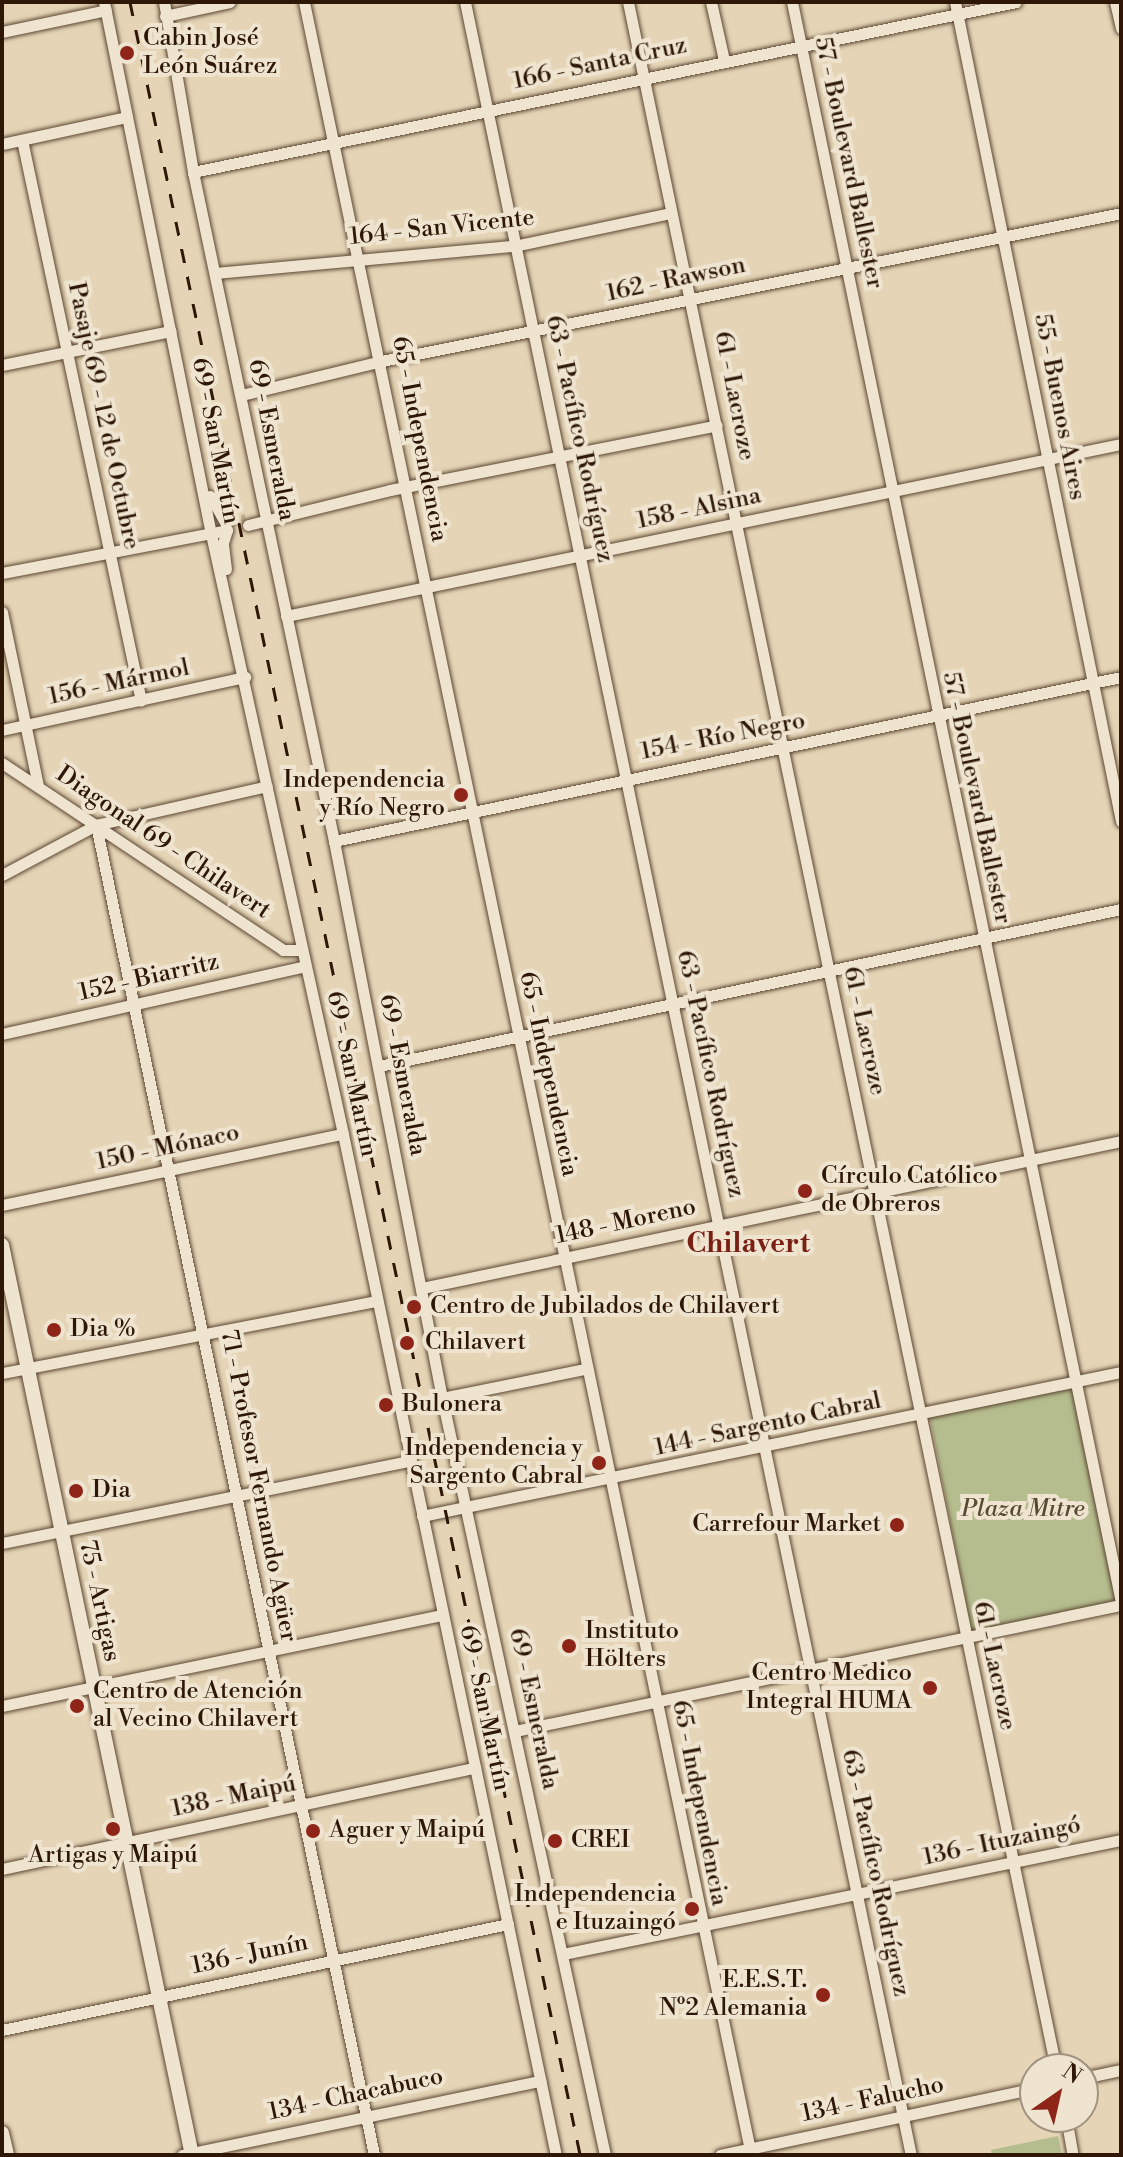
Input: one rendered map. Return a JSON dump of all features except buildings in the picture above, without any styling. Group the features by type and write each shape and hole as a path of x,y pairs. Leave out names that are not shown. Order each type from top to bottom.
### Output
{"street":[{"name":"69 - Esmeralda","path":"164,2 193,172 334,841 442,1398 469,1508 605,2155"},
{"path":"165,16 230,2"},
{"name":"65 - Independencia","path":"304,2 382,361 585,1369 751,2152"},
{"name":"63 - Pacífico Rodríguez","path":"465,2 911,2155"},
{"name":"61 - Lacroze","path":"628,2 671,213 693,300 782,748 1053,2053"},
{"path":"711,2 724,60"},
{"name":"57 - Boulevard Ballester","path":"792,2 1121,1604"},
{"name":"166 - Santa Cruz","path":"193,172 802,45 957,8 1016,2"},
{"path":"1115,2 1121,28"},
{"path":"2,32 105,6"},
{"name":"69 - San Martín","path":"105,6 211,534 245,677 343,1134 375,1301 556,2155"},
{"name":"55 - Buenos Aires","path":"957,8 1121,821"},
{"path":"2,144 127,117"},
{"name":"Pasaje 69 - 12 de Octubre","path":"22,140 141,701"},
{"name":"164 - San Vicente","path":"215,273 514,246 671,213"},
{"name":"162 - Rawson","path":"241,395 382,361 1121,213"},
{"path":"2,365 171,331"},
{"path":"255,459 251,472 257,511 247,522 266,522 405,487 717,425"},
{"name":"158 - Alsina","path":"286,616 1121,444"},
{"path":"198,466 212,504 226,526 223,543 229,586 226,597"},
{"path":"2,573 211,534 226,526"},
{"path":"2,612 38,786"},
{"name":"156 - Mármol","path":"2,730 245,677"},
{"name":"154 - Río Negro","path":"334,841 1121,677"},
{"name":"Diagonal 69 - Chilavert","path":"2,763 283,950 302,950"},
{"path":"2,875 96,825 267,786"},
{"name":"71 - Profesor Fernando Agüer","path":"96,825 374,2155"},
{"path":"379,1066 517,1034 1121,909"},
{"name":"152 - Biarritz","path":"2,1034 305,966"},
{"name":"150 - Mónaco","path":"2,1205 343,1134"},
{"name":"148 - Moreno","path":"422,1288 1121,1141"},
{"name":"75 - Artigas","path":"2,1245 188,2154"},
{"path":"2,1373 375,1301"},
{"path":"442,1398 585,1369"},
{"name":"144 - Sargento Cabral","path":"422,1516 609,1481 1121,1372"},
{"path":"2,1543 409,1461"},
{"path":"515,1731 966,1639 1121,1604"},
{"path":"2,1706 442,1615"},
{"name":"138 - Maipú","path":"2,1869 475,1768"},
{"name":"136 - Ituzaingó","path":"563,1954 1121,1840"},
{"name":"136 - Junín","path":"2,2030 508,1924"},
{"path":"1099,2075 1121,2070"},
{"name":"134 - Chacabuco","path":"188,2154 540,2081"},
{"name":"134 - Falucho","path":"720,2155 751,2152 1019,2091"},
{"path":"2,2133 7,2155"},
{"path":"1069,2133 1073,2155"}],"green space":[{"name":"Plaza Mitre","path":"1075,1387 1117,1603 972,1631 930,1415"},
{"path":"1058,2136 1062,2155 992,2155 991,2150"}],"tunnel":[{"path":"225,522 246,519"}],"railway":[{"path":"130,2 580,2155"}],"place":[{"name":"Cabin José León Suárez","path":"127,53"},
{"name":"Independencia y Río Negro","path":"461,795"},
{"name":"Círculo Católico de Obreros","path":"805,1191"},
{"name":"Centro de Jubilados de Chilavert","path":"414,1307"},
{"name":"Dia %","path":"54,1330"},
{"name":"Chilavert","path":"407,1343"},
{"name":"Bulonera","path":"386,1405"},
{"name":"Independencia y Sargento Cabral","path":"599,1463"},
{"name":"Dia","path":"76,1491"},
{"name":"Carrefour Market","path":"897,1525"},
{"name":"Instituto Hölters","path":"569,1646"},
{"name":"Centro Medico Integral HUMA","path":"930,1688"},
{"name":"Centro de Atención al Vecino Chilavert","path":"77,1706"},
{"name":"Artigas y Maipú","path":"113,1829"},
{"name":"Aguer y Maipú","path":"313,1831"},
{"name":"CREI","path":"555,1841"},
{"name":"Independencia e Ituzaingó","path":"692,1909"},
{"name":"E.E.S.T. Nº2 Alemania","path":"823,1995"}],"district":[{"name":"Chilavert","path":"748,1244"}]}
